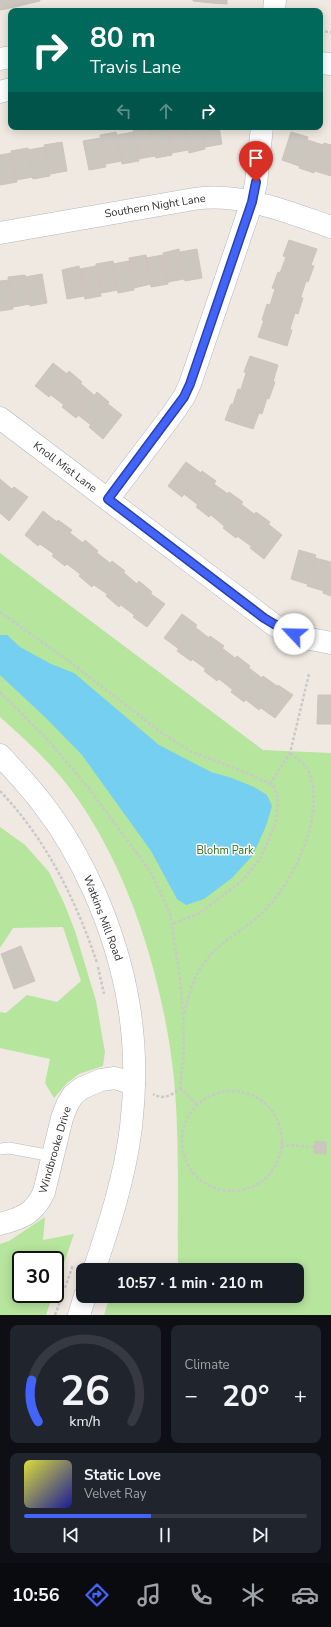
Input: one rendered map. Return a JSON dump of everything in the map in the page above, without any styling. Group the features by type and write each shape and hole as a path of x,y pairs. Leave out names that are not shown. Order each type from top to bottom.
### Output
{"street":[{"path":"108,499 184,397 190,384 252,202 256,182 262,130"},
{"name":"Southern Night Lane","path":"0,233 205,197 252,202 331,227"},
{"name":"Knoll Mist Lane","path":"0,418 274,624 305,638 331,643"},
{"name":"Watkins Mill Road","path":"0,755 39,799 62,830 77,856 102,908 114,940 127,989 134,1038 134,1084 131,1126 120,1185 96,1263"},
{"name":"Windbrooke Drive","path":"0,1224 23,1217 39,1203 44,1192 62,1118 73,1095 82,1088 101,1080 115,1078 134,1084"},
{"path":"79,1315 83,1303"}],"lane":[{"path":"0,1149 10,1148 52,1156"}],"path":[{"path":"0,612 70,662 162,733 192,752 247,773 274,787 278,798 276,822 261,857 243,880 200,914 172,924"},
{"path":"270,784 290,754 309,674"},
{"path":"0,692 46,738 87,786 150,871 170,913 180,979 183,1014 184,1052 180,1088"},
{"path":"183,1014 203,963 217,949 252,922 266,909 286,884 299,862 312,814 313,794 307,770 290,754"},
{"path":"0,791 36,835 62,877 81,918 97,964 105,999"},
{"path":"134,1084 159,1097 166,1097 180,1088"},
{"path":"180,1088 198,1105"},
{"path":"239,1091 255,1097 269,1107 278,1121 282,1138 281,1145 281,1155 273,1170 262,1182 247,1189 231,1192 215,1189 201,1181 190,1170 183,1155 181,1138 185,1123 193,1109 206,1098 222,1092 239,1091"},
{"path":"281,1145 314,1147"},
{"path":"64,1290 74,1264"},
{"path":"56,1315 60,1303"}],"green space":[{"name":"Blohm Park","path":"0,553 263,750 331,753 331,1315 104,1315 108,1303 304,1303 304,1263 178,1263 178,1151 174,1079 162,1004 153,966 141,928 127,891 93,822 72,791 56,771 29,743 0,717"},
{"path":"0,827 25,845 49,872 64,903 75,931 96,1001 105,1052 103,1066 79,1074 67,1083 54,1098 45,1083 50,1059 0,1048 0,1012 6,1013 27,995 57,1002 81,981 63,927 13,928 0,948"},
{"path":"45,1217 43,1240 74,1234 64,1263 64,1251 12,1251 12,1303 50,1303 46,1315 0,1315 0,1244 9,1241"}],"water":[{"path":"0,635 7,635 20,647 51,664 74,673 159,745 211,772 232,778 254,787 267,795 272,806 266,826 253,855 232,878 204,899 186,905 177,899 151,851 82,755 47,719 0,675"}],"building":[{"path":"0,0 4,0 6,9 0,10"},
{"path":"4,0 22,0 23,5 6,9"},
{"path":"22,0 40,0 40,1 23,5"},
{"path":"211,0 211,3 193,1"},
{"path":"211,0 227,0 227,4 211,3"},
{"path":"133,130 151,130 155,156 138,159"},
{"path":"150,130 168,130 172,155 156,158"},
{"path":"168,130 185,130 188,150 172,153"},
{"path":"185,130 202,130 205,149 189,153"},
{"path":"202,130 220,130 222,144 205,147"},
{"path":"116,132 122,161 105,164 100,135"},
{"path":"133,132 139,161 122,164 117,135"},
{"path":"291,132 308,137 299,166 282,160"},
{"path":"100,138 106,167 89,170 83,141"},
{"path":"308,140 323,145 314,173 299,168"},
{"path":"62,142 67,171 50,174 44,145"},
{"path":"324,143 331,145 331,176 315,171"},
{"path":"45,147 50,176 33,179 28,150"},
{"path":"28,148 33,177 16,180 11,151"},
{"path":"11,153 17,182 0,185 0,155"},
{"path":"289,240 317,249 311,265 283,256"},
{"path":"179,249 184,279 168,282 163,253"},
{"path":"197,249 202,278 185,281 180,252"},
{"path":"146,255 151,284 134,288 129,258"},
{"path":"163,255 168,284 151,287 146,258"},
{"path":"286,257 314,266 308,282 280,273"},
{"path":"113,261 118,290 101,293 96,264"},
{"path":"129,261 134,290 118,293 113,264"},
{"path":"79,266 84,296 67,299 62,270"},
{"path":"96,266 101,296 85,299 80,269"},
{"path":"278,272 306,281 301,297 272,288"},
{"path":"42,274 47,303 30,306 25,277"},
{"path":"25,275 30,304 13,307 8,277"},
{"path":"8,280 13,309 0,311 0,281"},
{"path":"275,289 303,298 298,314 270,305"},
{"path":"267,304 295,313 290,329 262,320"},
{"path":"264,320 292,330 287,346 258,337"},
{"path":"250,356 278,365 273,382 244,372"},
{"path":"53,363 67,374 49,397 35,386"},
{"path":"69,371 82,382 64,405 51,395"},
{"path":"246,373 275,382 269,399 241,389"},
{"path":"81,384 94,395 76,418 62,407"},
{"path":"238,389 267,398 262,414 233,404"},
{"path":"97,392 109,402 91,425 78,415"},
{"path":"108,404 122,415 103,439 89,427"},
{"path":"231,404 259,413 253,429 225,420"},
{"path":"186,462 201,473 182,497 168,486"},
{"path":"202,471 216,481 198,505 184,494"},
{"path":"0,479 12,489 0,504"},
{"path":"214,484 228,494 209,517 196,507"},
{"path":"14,487 28,497 9,521 0,513 0,504"},
{"path":"229,492 243,502 224,526 211,515"},
{"path":"241,504 254,514 236,538 223,528"},
{"path":"43,511 57,522 38,546 25,535"},
{"path":"256,512 270,522 251,546 237,536"},
{"path":"58,520 72,530 54,554 40,544"},
{"path":"268,524 282,535 264,559 250,548"},
{"path":"70,533 83,543 65,566 52,556"},
{"path":"85,540 98,551 80,574 67,564"},
{"path":"299,550 316,555 307,584 291,579"},
{"path":"97,553 110,563 92,587 79,576"},
{"path":"315,558 331,562 324,591 307,586"},
{"path":"112,561 125,571 107,594 94,585"},
{"path":"331,566 331,596 323,593"},
{"path":"124,573 137,584 119,607 106,596"},
{"path":"139,581 152,592 134,615 121,605"},
{"path":"151,594 165,604 147,627 133,617"},
{"path":"182,614 197,625 179,649 164,638"},
{"path":"195,627 209,638 191,661 177,651"},
{"path":"210,636 224,646 206,669 192,659"},
{"path":"222,648 235,658 217,681 204,671"},
{"path":"237,656 250,666 233,690 219,679"},
{"path":"249,668 262,678 244,702 231,692"},
{"path":"263,676 277,686 259,710 246,700"},
{"path":"278,685 293,695 275,718 261,708"},
{"path":"318,695 331,695 331,724 317,724"},
{"path":"21,946 35,981 14,989 1,954"},
{"path":"315,1141 326,1142 326,1154 314,1153"}],"route":[{"path":"256,182 252,202 190,384 184,397 108,499 264,618 283,630 294,634"}]}
